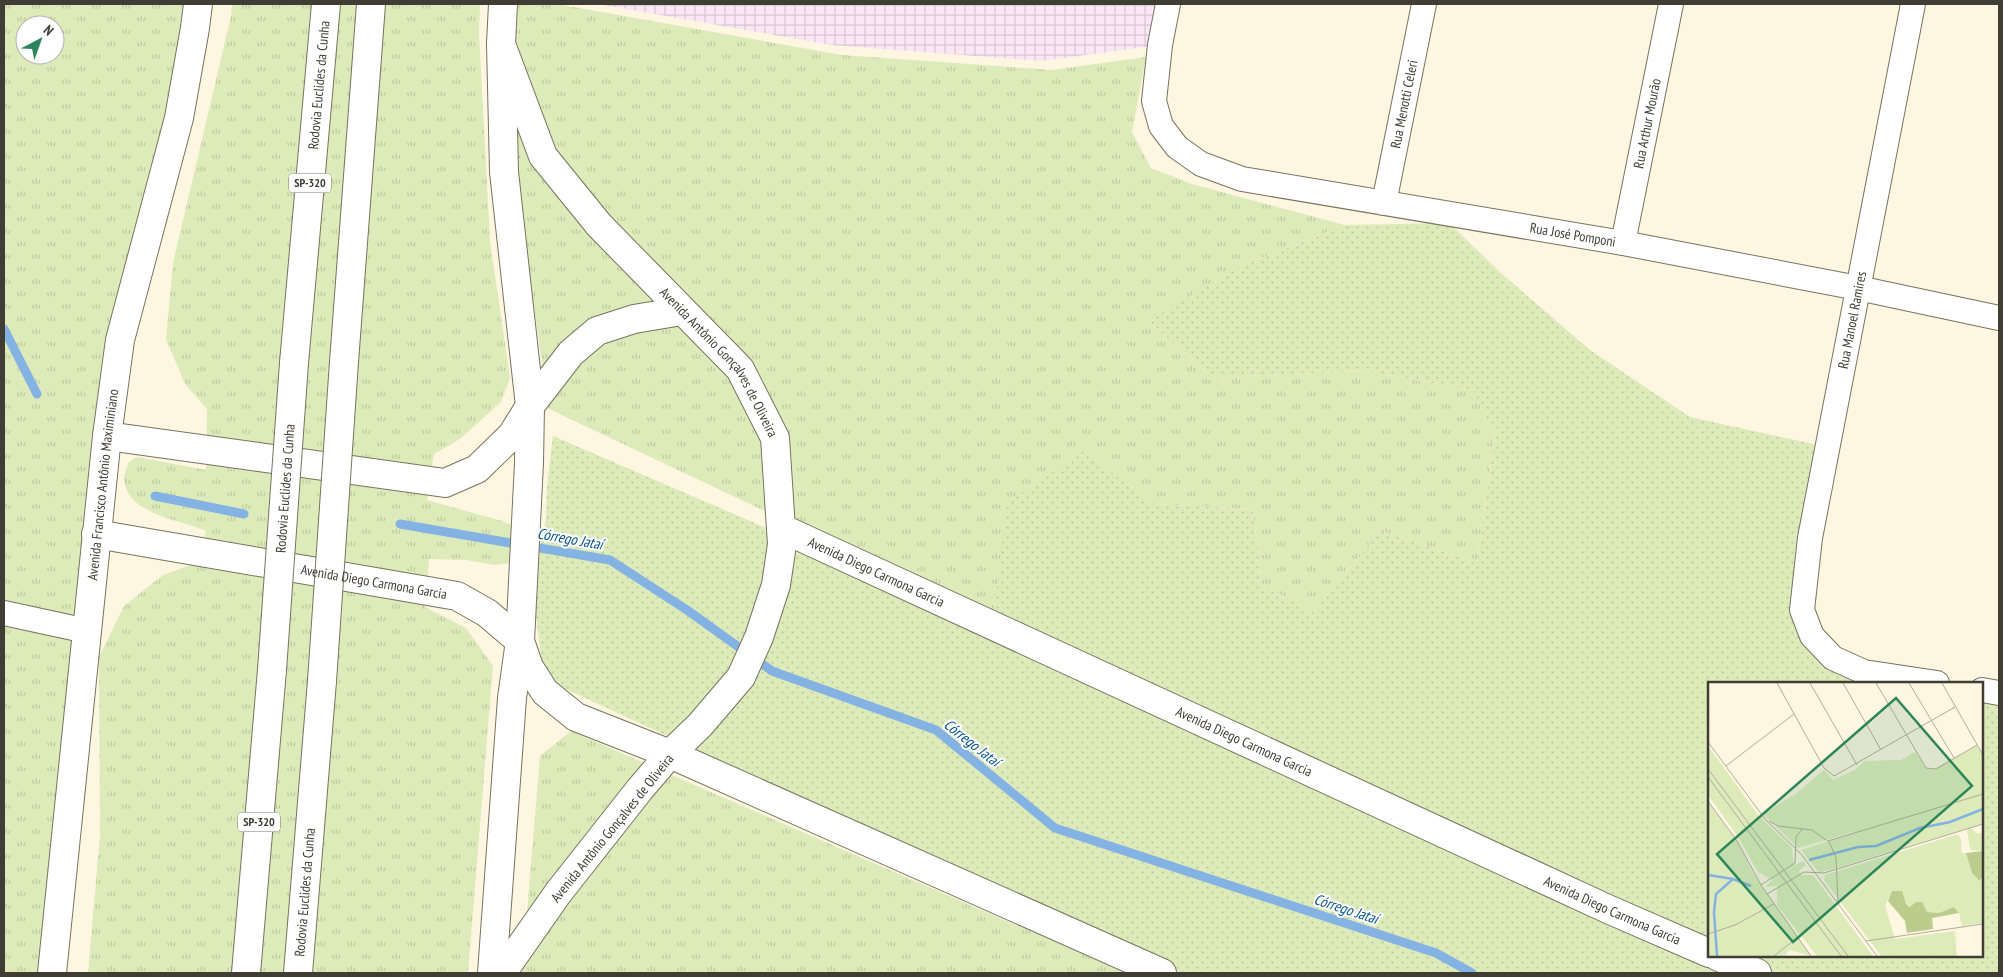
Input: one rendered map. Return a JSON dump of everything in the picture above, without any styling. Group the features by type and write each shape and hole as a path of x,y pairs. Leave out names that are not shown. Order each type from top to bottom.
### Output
{"main road":[{"name":"Avenida Francisco Antônio Maximiniano","path":"52,973 96,534 120,340 179,118 196,28 198,4"},
{"name":"Rodovia Euclides da Cunha","path":"246,973 272,670 294,363 326,4"},
{"name":"Rodovia Euclides da Cunha","path":"298,973 322,681 371,4"},
{"name":"Avenida Antônio Gonçalves de Oliveira","path":"492,973 512,698 520,641 530,406 504,172 501,44 503,4"},
{"name":"Avenida Antônio Gonçalves de Oliveira","path":"501,44 543,156 599,225 740,369 775,438 782,544 776,585 759,637 741,677 700,725 670,754 558,893 502,973"},
{"path":"107,436 445,483 477,469 512,435 530,406 571,353 598,331 634,319 682,311"},
{"name":"Avenida Diego Carmona Garcia","path":"781,528 1610,910 1708,953"},
{"name":"Avenida Diego Carmona Garcia","path":"96,534 457,596 488,613 520,641"},
{"path":"520,641 529,666 545,692 576,717 670,754 1162,973"},
{"path":"1718,957 1757,973"}],"street":[{"name":"Rua José Pomponi","path":"1168,4 1160,45 1154,101 1161,126 1177,147 1201,164 1242,179 1623,243 1858,288 1999,318"},
{"name":"Rua Menotti Celeri","path":"1384,203 1424,4"},
{"name":"Rua Arthur Mourão","path":"1623,243 1671,4"},
{"name":"Rua Manoel Ramires","path":"1913,4 1810,538 1802,610 1812,636 1834,658 1864,672 1929,682"},
{"path":"4,613 87,631"},
{"path":"1983,690 1999,693"}],"shaded area":[{"path":"598,4 1168,4 1160,45 1041,61 831,45"}],"green space":[{"path":"4,4 198,4 120,340 52,973 4,973"},
{"path":"232,4 480,4 479,33 490,241 510,378 501,402 460,439 434,454 427,500 502,521 514,526 518,536 509,563 495,565 466,560 429,559 425,607 466,628 493,666 468,973 88,973 100,835 99,657 124,606 163,575 196,563 206,531 169,519 144,508 134,501 127,491 124,475 128,463 137,457 206,470 207,409 185,384 166,339 173,263 231,16"},
{"path":"515,4 557,4 842,55 1052,70 1146,57 1132,132 1151,168 1192,184 1345,225 1241,266 1149,322 1213,377 1366,371 1472,390 1495,435 1477,563 1381,531 1314,612 1262,585 1253,509 1154,504 1084,451 993,619 549,409 515,181"},
{"path":"1449,223 1502,274 1590,350 1690,417 1827,447 1802,610 1833,658 1933,682 1708,682 1708,957 1983,957 1983,690 1999,693 1999,973 1180,973 544,679 533,582 546,519 547,486 553,436 996,627 993,619 1007,503 1084,451 1154,504 1253,509 1262,585 1314,612 1381,531 1477,563 1495,435 1472,390 1366,371 1213,377 1148,321 1241,266 1345,225"},
{"path":"571,731 1126,973 522,973 540,756"}],"waterway":[{"name":"Córrego Jataí","path":"4,329 37,394"},
{"name":"Córrego Jataí","path":"155,496 244,514"},
{"name":"Córrego Jataí","path":"400,524 610,560 687,610 772,671 936,730 1055,828 1436,953 1472,973"}]}
